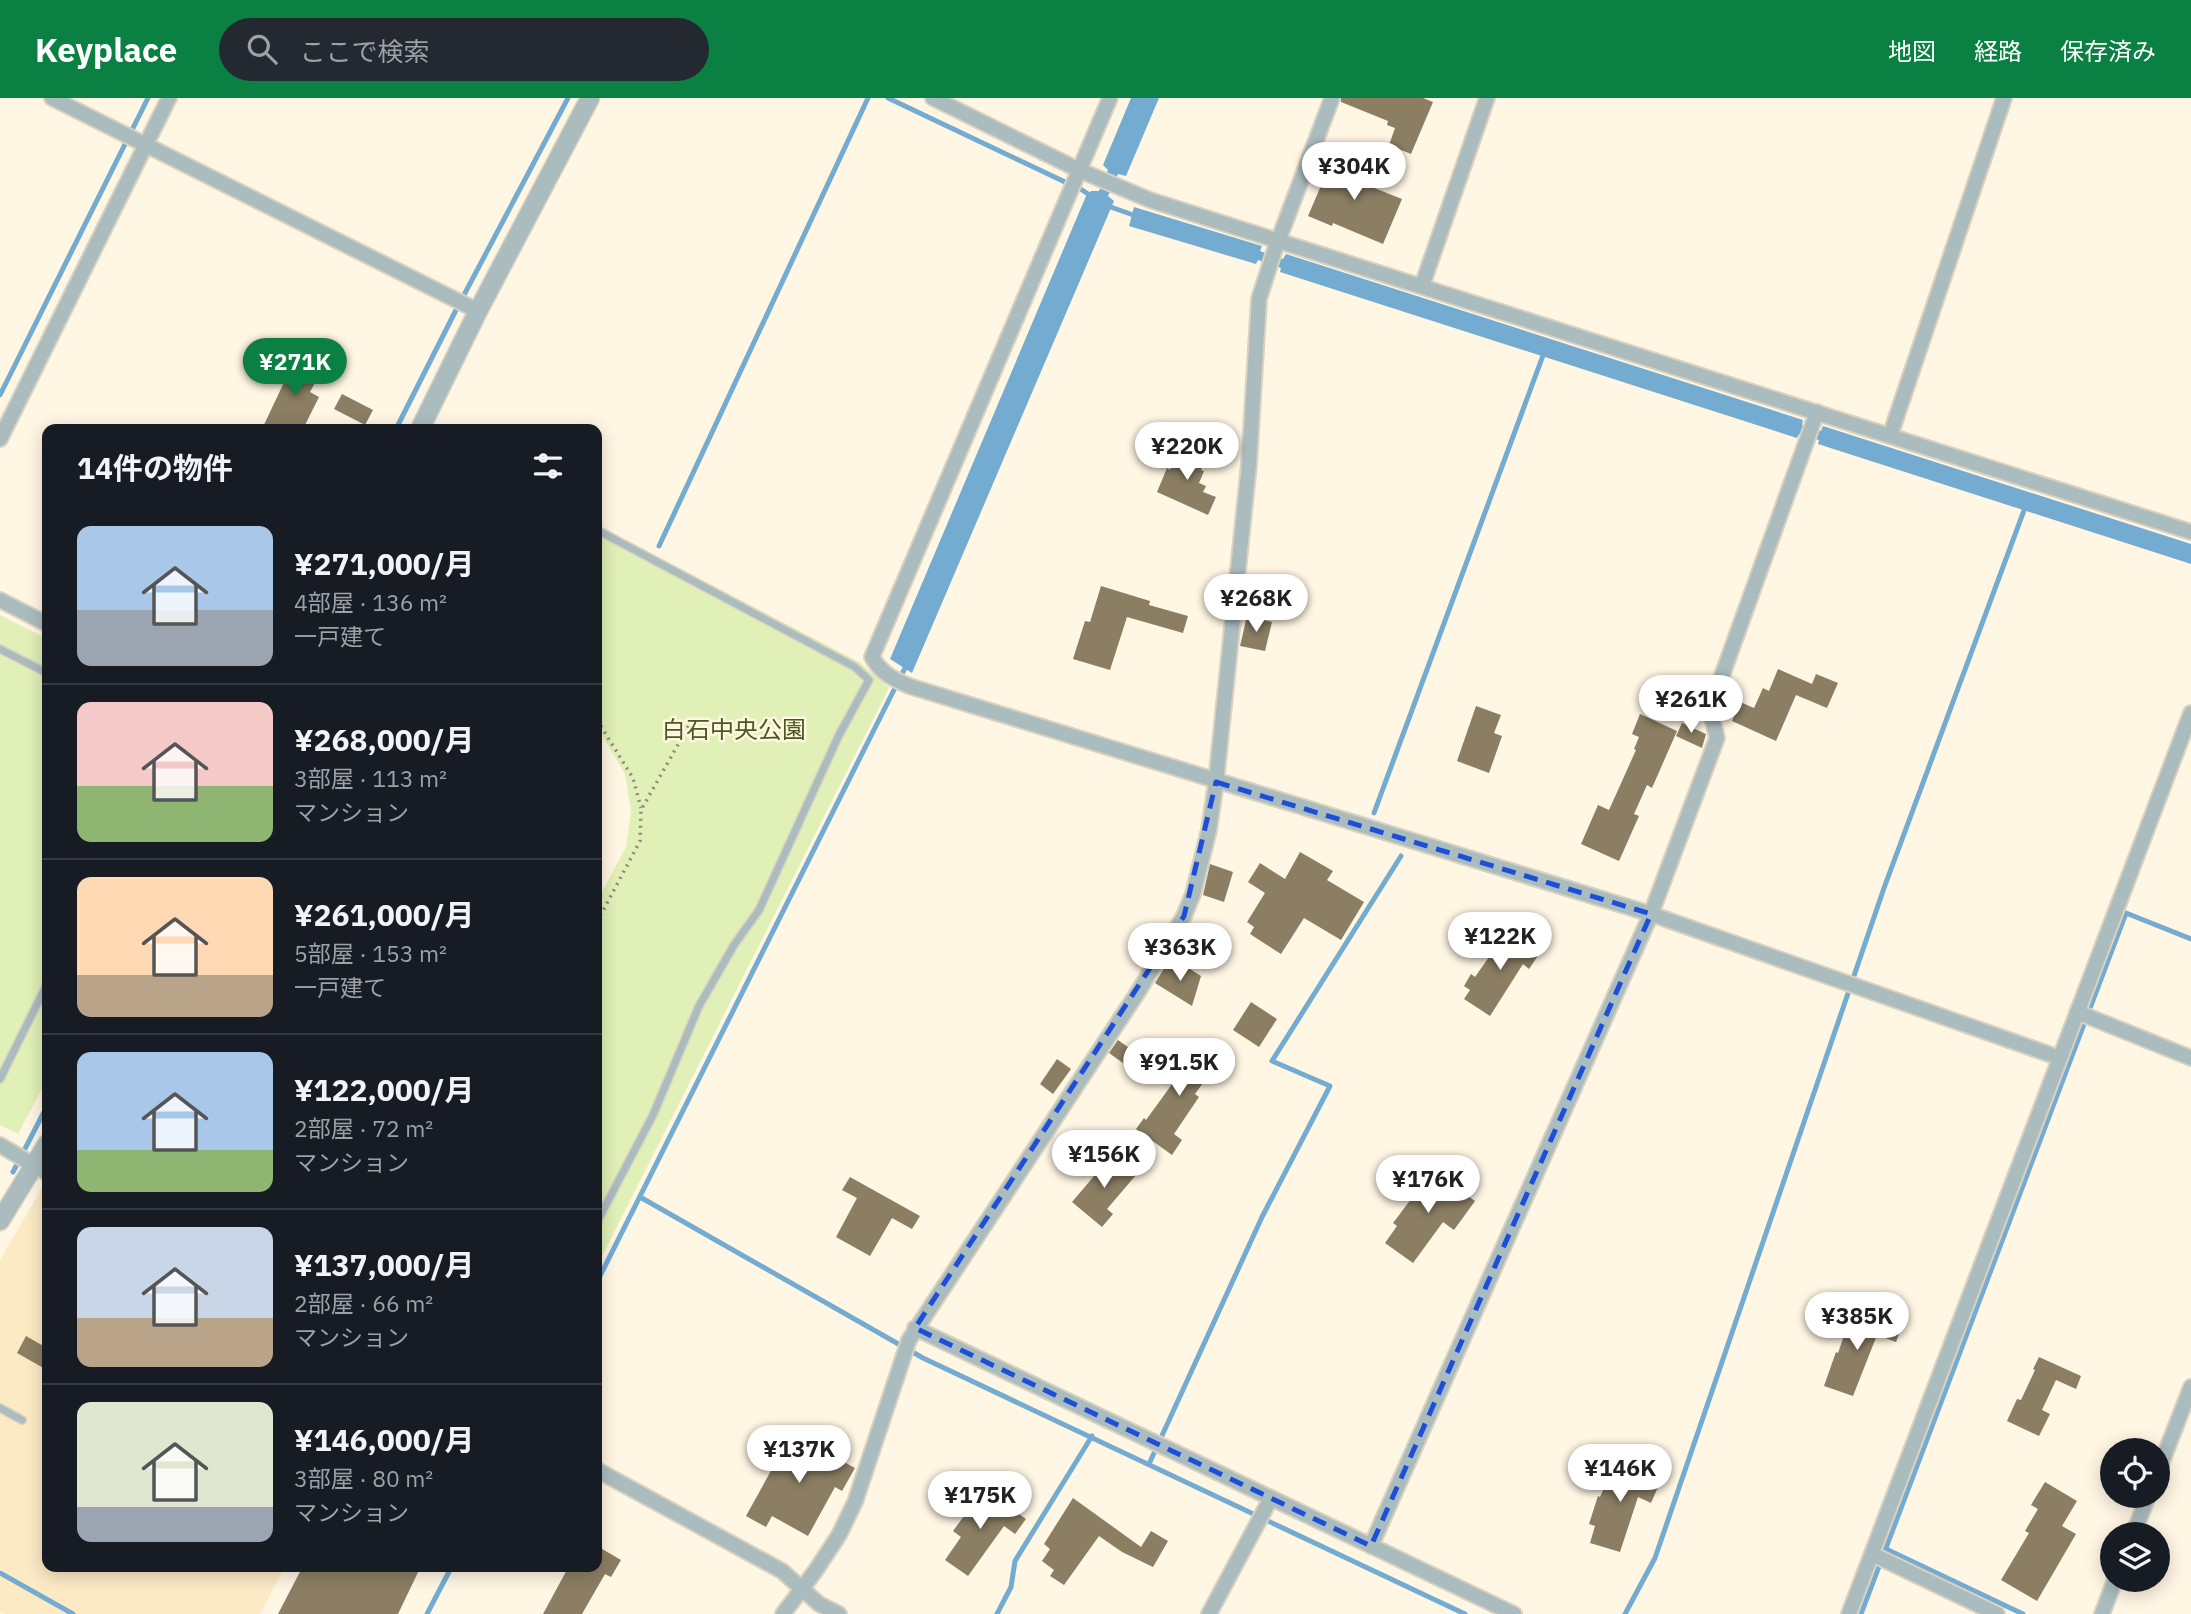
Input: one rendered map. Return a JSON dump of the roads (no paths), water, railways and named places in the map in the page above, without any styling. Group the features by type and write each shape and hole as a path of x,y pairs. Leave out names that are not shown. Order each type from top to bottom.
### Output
{"street":[{"path":"52,98 465,304"},
{"path":"0,439 134,139 169,98"},
{"path":"422,424 465,304 590,98"},
{"path":"933,98 1100,180 1274,253 1422,286 1812,425 1889,436 2191,533"},
{"path":"1110,98 872,657 878,668 909,686 1651,914 2060,1058"},
{"path":"783,1614 839,1535 855,1502 909,1340 1138,992 1184,916 1193,894 1209,831 1216,782 1249,464 1259,299 1332,98"},
{"path":"1422,286 1487,98"},
{"path":"1889,436 2004,98"},
{"path":"1370,1546 1651,914 1717,738 1710,709 1812,425"},
{"path":"0,600 42,621"},
{"path":"1849,1614 1879,1557 2060,1058 2085,1016 2191,713"},
{"path":"2085,1016 2191,1058"},
{"path":"0,1145 37,1166 0,1222"},
{"path":"909,1340 1159,1444 1268,1505 1370,1546 1497,1610 1514,1614"},
{"path":"2170,1441 2191,1387"},
{"path":"602,1472 782,1571 820,1604 839,1614"},
{"path":"1209,1614 1268,1505"},
{"path":"1879,1557 1997,1614"},
{"path":"2102,1614 2110,1592"}],"lane":[{"path":"602,533 855,667 869,680 839,735 759,910 734,945 699,1006 653,1115 602,1212"},
{"path":"0,649 42,670"},
{"path":"0,1079 42,995"},
{"path":"0,1408 22,1420"}],"water":[{"path":"1131,98 1159,98 1126,176 1118,174 1108,196 1114,201 912,673 890,659 1086,196 1091,191 1099,191 1108,170 1103,165"},
{"path":"1134,207 1262,246 1260,251 1283,259 1286,254 1803,420 1802,425 1821,431 1823,426 2191,544 2191,564 1818,444 1819,440 1799,434 1797,438 1280,272 1281,268 1258,260 1256,264 1129,226"}],"waterway":[{"path":"0,395 148,98"},
{"path":"399,424 568,98"},
{"path":"659,546 868,98"},
{"path":"888,98 1065,182"},
{"path":"1082,190 1094,198"},
{"path":"1105,205 1139,217"},
{"path":"1374,813 1545,350"},
{"path":"1625,1614 1655,1558 1884,888 2026,505"},
{"path":"602,1272 908,662"},
{"path":"1149,1464 1262,1217 1330,1086 1272,1061 1401,856"},
{"path":"1861,1614 2126,913 2191,939"},
{"path":"13,1172 42,1116"},
{"path":"640,1197 923,1358 1465,1614"},
{"path":"997,1614 1011,1587 1015,1561 1092,1436"},
{"path":"1886,1549 2023,1614"},
{"path":"427,1614 449,1572"},
{"path":"0,1573 73,1614"}],"park label":[{"name":"白石中央公園","path":"734,730"}]}
